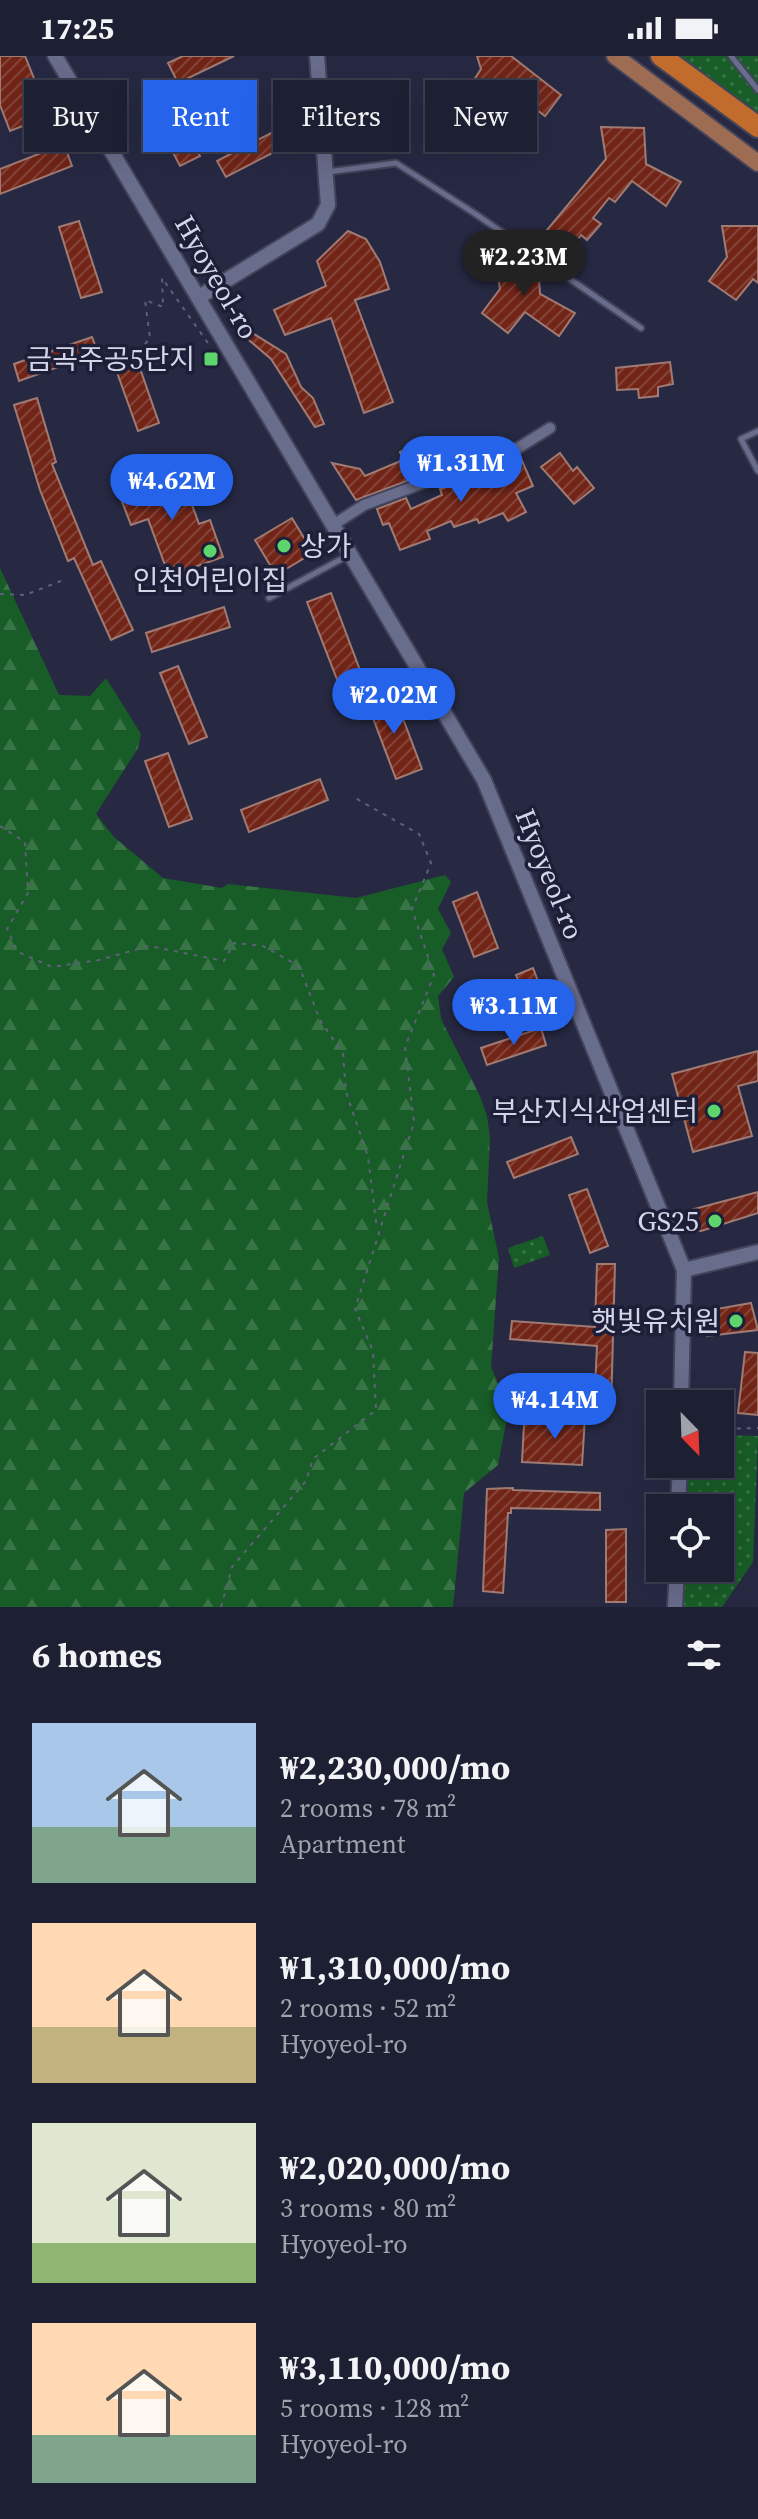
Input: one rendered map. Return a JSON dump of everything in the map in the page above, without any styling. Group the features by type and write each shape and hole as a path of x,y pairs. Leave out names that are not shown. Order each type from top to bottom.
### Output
{"highway":[{"path":"661,56 758,127"}],"main road":[{"name":"Hyoyeol-ro","path":"55,56 484,780 684,1270 681,1390"},
{"path":"199,297 318,224 328,205 317,56"},
{"path":"615,56 758,163"},
{"path":"684,1270 758,1252"},
{"path":"675,1607 676,1582"}],"street":[{"path":"333,525 364,505 518,448 550,428"}],"lane":[{"path":"731,56 758,90"},
{"path":"326,172 396,163 641,328"},
{"path":"758,431 741,439 758,471"},
{"path":"269,598 350,554"}],"path":[{"path":"145,344 150,338 145,300 163,307 162,278 211,348 224,340"},
{"path":"0,594 25,595 61,581"},
{"path":"221,1607 232,1567 306,1481 313,1459 376,1410 373,1351 355,1309 377,1231 414,1122 405,1047 434,975 412,909 431,863 419,834 355,798"},
{"path":"0,826 25,842 28,893 7,929 18,952 52,967 99,960 149,946 224,961 234,943 263,946 299,966 320,1020 343,1054 346,1092 368,1157 377,1231"},
{"path":"734,1429 758,1428"}],"green space":[{"path":"663,56 758,56 758,130"},
{"path":"0,568 59,695 90,696 106,678 141,734 138,748 96,814 114,837 163,878 222,888 228,884 356,898 445,875 451,882 438,909 451,933 442,949 454,977 438,996 441,1019 487,1116 490,1138 487,1202 499,1258 491,1367 509,1408 498,1465 464,1493 453,1607 0,1607"},
{"path":"543,1236 550,1255 514,1268 508,1248"},
{"path":"734,1435 758,1436 753,1562 722,1607 680,1607 681,1582 734,1582 734,1494 686,1494 686,1478 734,1478"}],"building":[{"path":"0,56 25,56 35,80 24,80 24,126 10,131 0,105"},
{"path":"183,56 234,56 184,80 176,80 168,63"},
{"path":"477,56 511,56 561,95 545,116 537,110 537,80 474,80 481,69"},
{"path":"601,127 644,128 646,164 681,182 666,206 632,181 615,202 609,198 593,218 601,224 587,240 581,235 567,253 542,236 606,159"},
{"path":"271,133 274,152 226,177 217,161 234,152 257,152 257,140"},
{"path":"44,152 67,152 72,166 0,194 0,169"},
{"path":"173,152 198,152 200,156 180,166"},
{"path":"79,221 102,292 81,298 59,227"},
{"path":"722,226 758,226 758,283 753,279 736,300 709,281 727,257"},
{"path":"348,231 366,239 380,262 389,289 355,300 393,402 364,413 331,318 285,335 274,310 326,286 317,261"},
{"path":"495,258 530,259 538,264 540,294 575,313 559,336 525,312 508,333 482,313 500,289"},
{"path":"246,329 286,354 301,387 313,398 324,424 315,427 271,359 242,334"},
{"path":"92,337 98,353 19,381 14,364"},
{"path":"136,357 159,423 138,431 114,364"},
{"path":"670,362 673,384 658,387 658,396 639,398 638,389 617,390 616,368"},
{"path":"37,398 56,462 52,464 93,565 101,561 133,630 111,640 74,558 68,561 40,490 14,405"},
{"path":"411,447 423,475 356,500 332,463 360,469 365,476 403,460 400,452"},
{"path":"560,453 573,471 577,467 594,488 574,504 541,467"},
{"path":"520,456 533,486 516,493 526,512 508,521 503,513 479,523 477,519 454,527 451,521 427,531 430,539 400,550 389,523 383,525 377,509 406,498 411,509 442,495 440,489 466,481"},
{"path":"179,469 199,524 210,520 223,557 169,576 148,519 131,525 118,491"},
{"name":"상가","path":"292,518 313,553 276,575 255,540"},
{"path":"331,593 361,673 338,682 307,602"},
{"path":"224,607 230,627 152,652 146,633"},
{"path":"178,666 207,737 189,744 160,673"},
{"path":"393,692 422,769 396,779 367,702"},
{"path":"168,753 192,819 169,827 145,761"},
{"path":"320,779 328,800 249,832 241,810"},
{"path":"477,892 498,948 474,957 453,902"},
{"path":"533,968 546,1002 529,1009 516,975"},
{"path":"541,1028 546,1045 487,1065 481,1048"},
{"name":"부산지식산업센터","path":"758,1051 758,1081 738,1086 752,1136 693,1152 672,1074"},
{"path":"571,1137 578,1154 514,1178 507,1162"},
{"path":"587,1189 608,1246 590,1253 569,1195"},
{"path":"758,1192 758,1213 701,1231 695,1230 687,1211"},
{"path":"597,1264 615,1264 611,1409 594,1408 597,1346 510,1339 512,1321 595,1327"},
{"path":"751,1303 758,1330 707,1336 711,1310"},
{"path":"745,1352 758,1353 758,1415 738,1413"},
{"path":"541,1415 585,1417 582,1465 522,1462 524,1424 541,1424"},
{"path":"487,1489 600,1493 600,1510 511,1508 511,1513 508,1513 503,1593 483,1591"},
{"path":"626,1529 626,1602 606,1602 606,1530"}],"place":[{"name":"금곡주공5단지","path":"211,359"},
{"name":"상가","path":"284,546"},
{"name":"인천어린이집","path":"210,551"},
{"name":"부산지식산업센터","path":"714,1111"},
{"name":"GS25","path":"715,1221"},
{"name":"햇빛유치원","path":"736,1321"}]}
